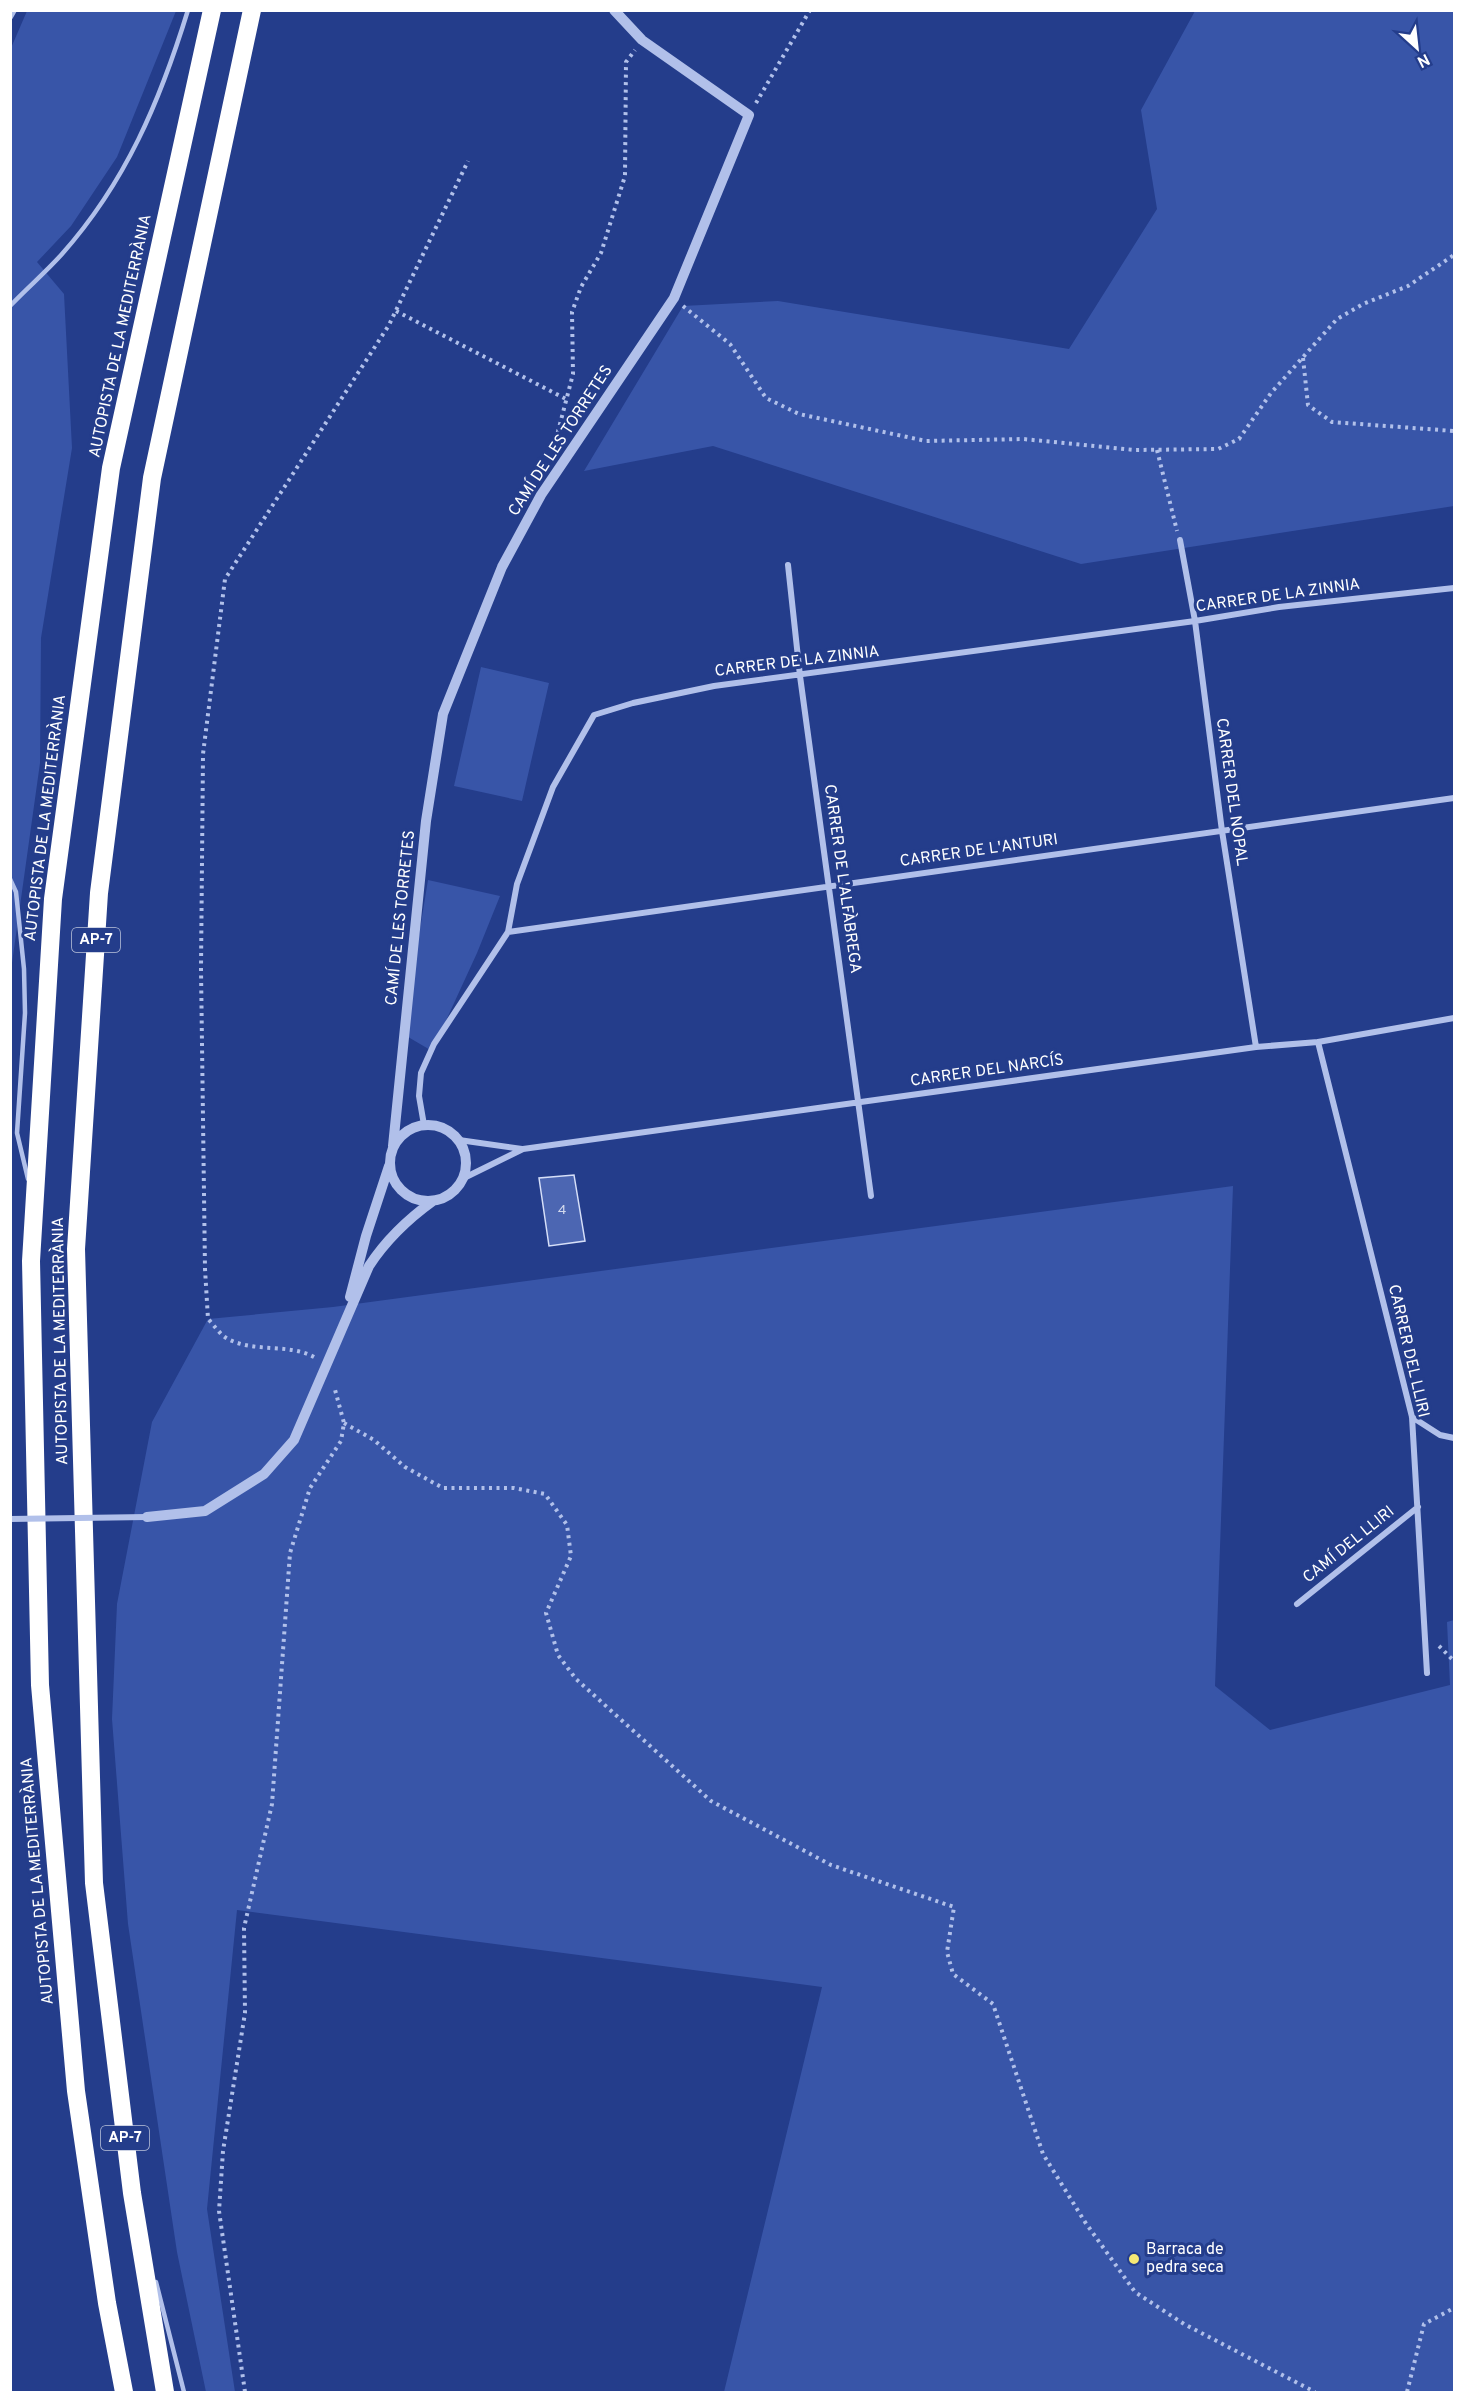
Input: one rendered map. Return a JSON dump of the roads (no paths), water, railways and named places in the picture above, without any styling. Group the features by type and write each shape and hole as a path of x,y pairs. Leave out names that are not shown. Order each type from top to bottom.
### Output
{"highway":[{"name":"AUTOPISTA DE LA MEDITERRÀNIA","path":"124,2392 107,2303 76,2091 40,1685 31,1261 53,899 111,468 212,10"},
{"name":"AUTOPISTA DE LA MEDITERRÀNIA","path":"165,2392 132,2193 94,1883 76,1249 99,893 152,478 252,10"}],"street":[{"path":"10,17 14,10"},
{"name":"CAMÍ DE LES TORRETES","path":"393,1146 426,821 443,714 502,567 541,495 674,298 749,115 642,40 614,10"},
{"name":"CARRER DEL NOPAL","path":"1180,540 1195,621 1222,831 1256,1047"},
{"name":"CARRER DE L'ALFÀBREGA","path":"788,565 800,676 871,1196"},
{"name":"CARRER DE LA ZINNIA","path":"424,1125 418,1096 421,1073 434,1044 508,932 517,884 553,787 594,715 633,703 714,686 1195,621 1279,607 1455,588"},
{"name":"CARRER DE L'ANTURI","path":"508,932 1455,798"},
{"name":"CARRER DEL NARCÍS","path":"459,1140 523,1149 1256,1047 1318,1042 1455,1018"},
{"name":"CARRER DEL LLIRI","path":"1318,1042 1412,1417 1427,1673"},
{"path":"10,1519 147,1517 205,1510 264,1474 294,1440 328,1365 369,1266 382,1246 417,1212 433,1201 452,1194 464,1178 467,1165 465,1152 459,1140 444,1128 424,1125 406,1131 393,1146 366,1236 342,1330"},
{"name":"CARRER DEL NARCÍS","path":"464,1178 523,1149"},
{"path":"389,1164 398,1188 408,1196 433,1201"},
{"path":"1412,1417 1440,1435 1455,1438"},
{"name":"CAMÍ DEL LLIRI","path":"1298,1604 1418,1507"}],"lane":[{"path":"10,306 62,253 103,201 144,131 188,10"},
{"path":"10,879 16,892 24,969 25,1013 17,1133 34,1203"},
{"path":"132,2193 184,2392"}],"place":[{"name":"Barraca de pedra seca","path":"1134,2259"}]}
